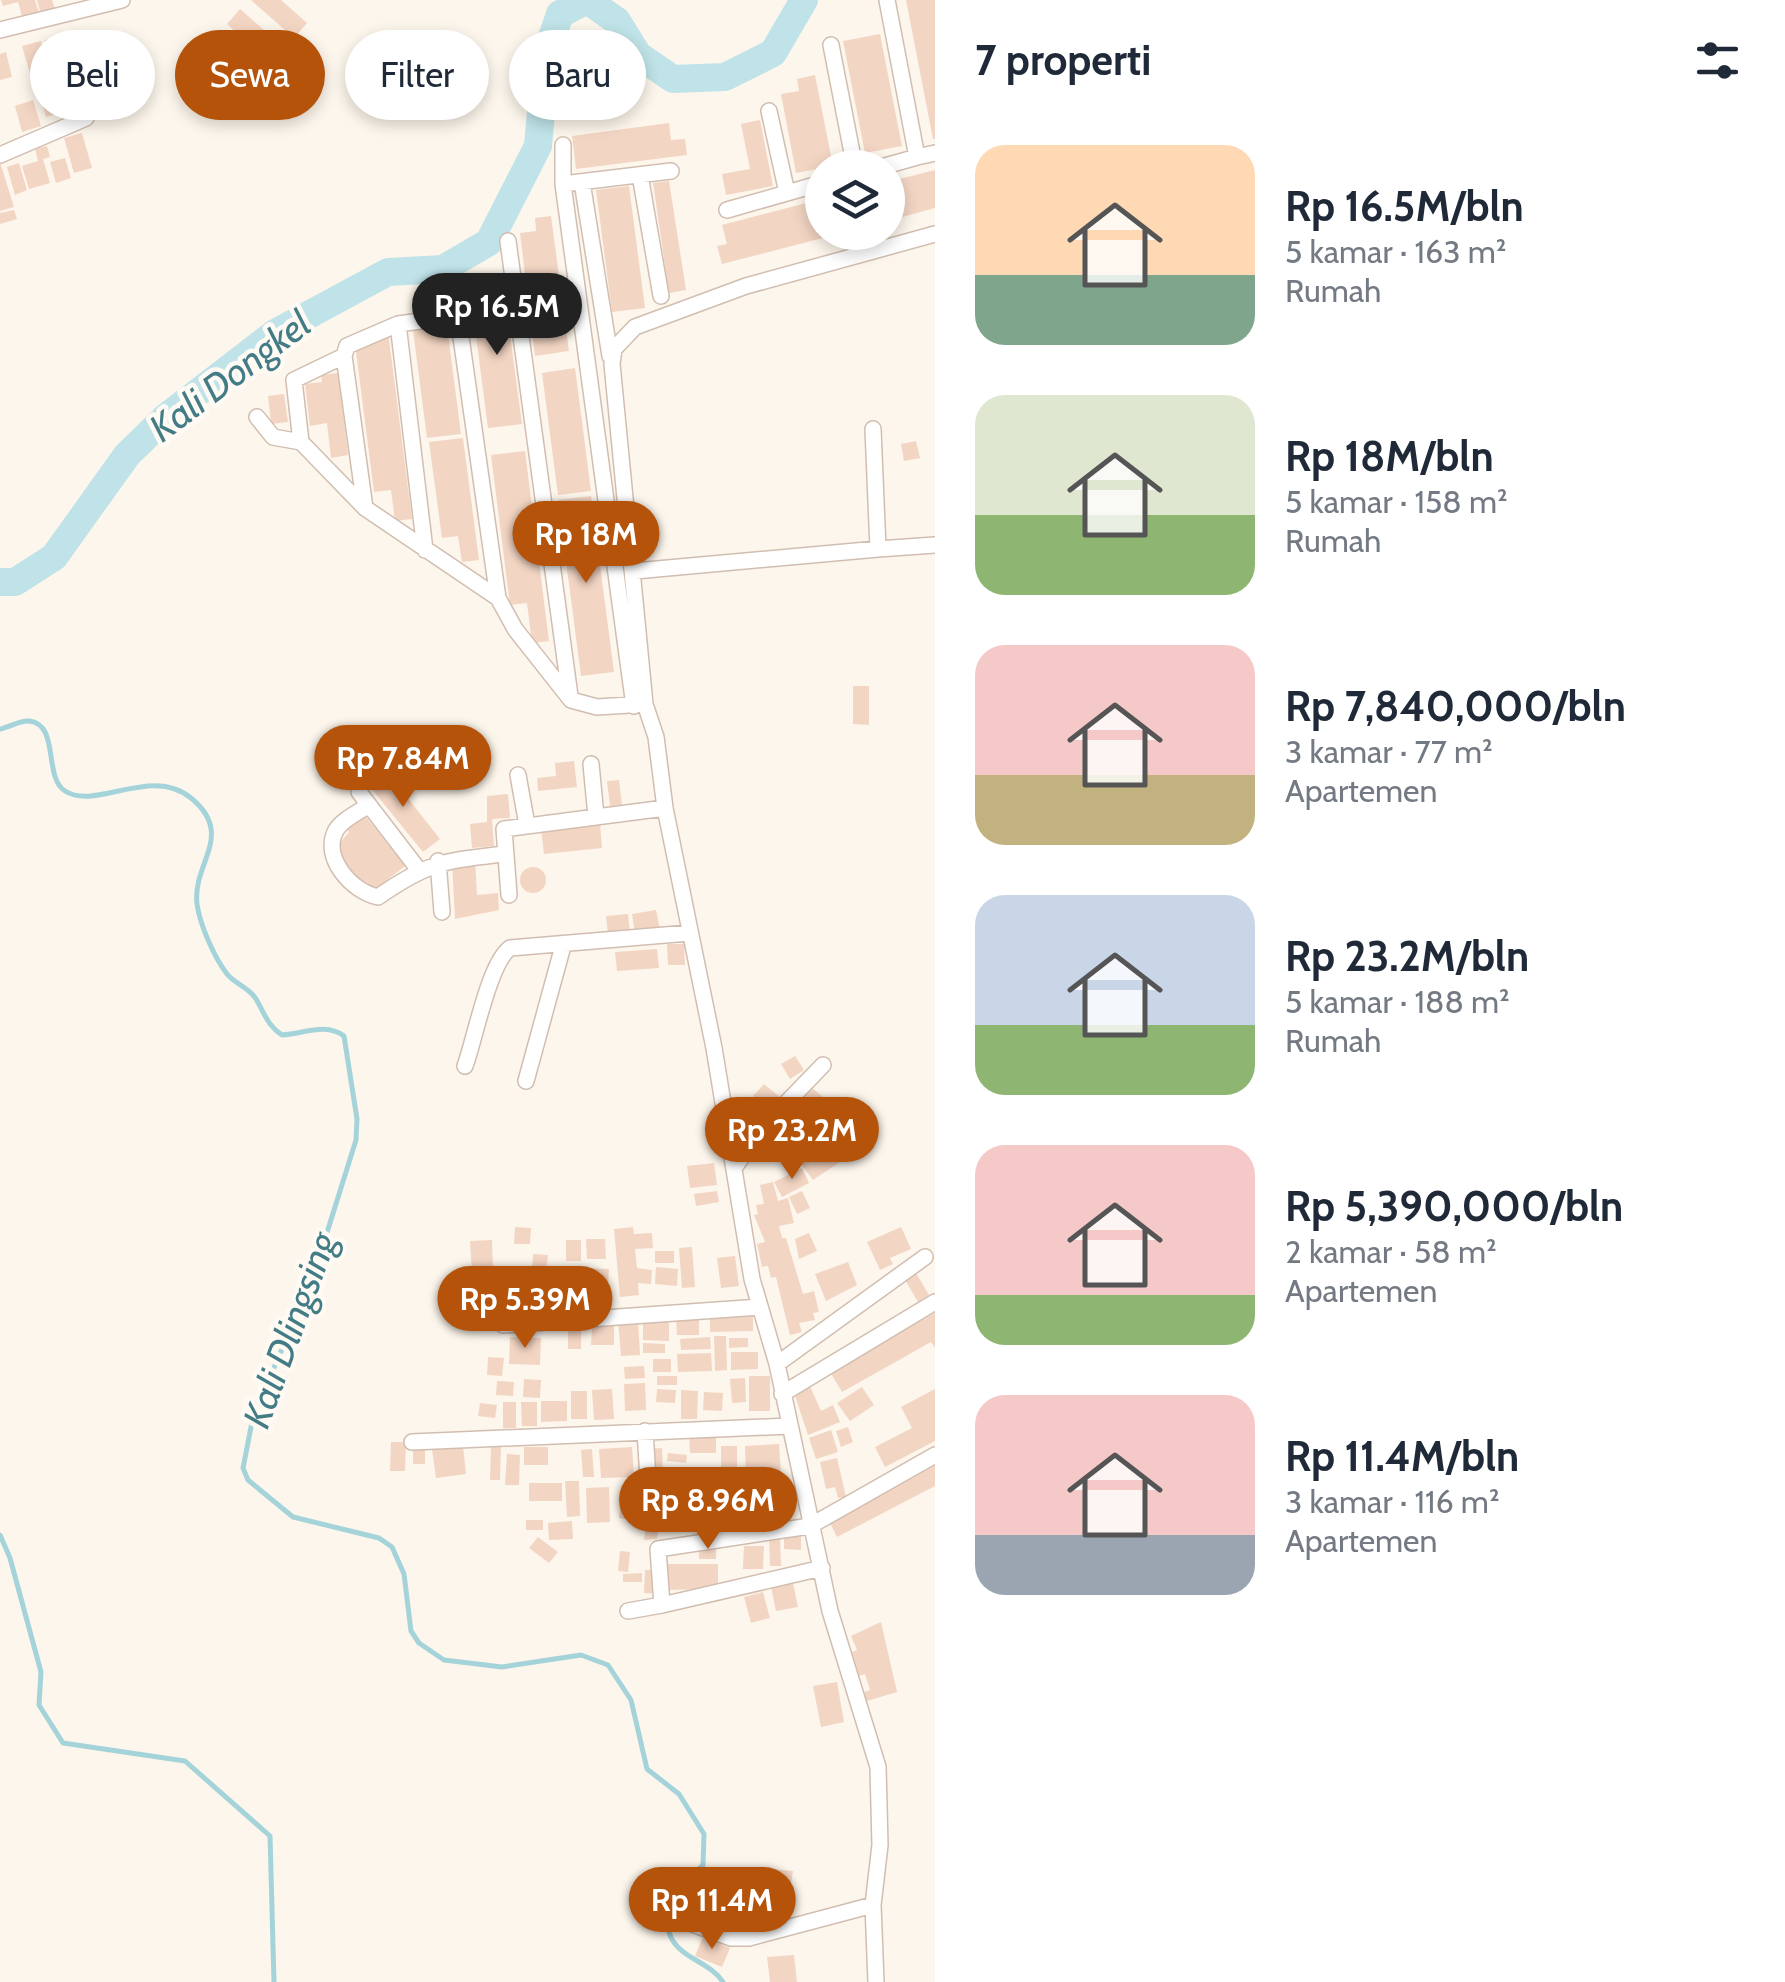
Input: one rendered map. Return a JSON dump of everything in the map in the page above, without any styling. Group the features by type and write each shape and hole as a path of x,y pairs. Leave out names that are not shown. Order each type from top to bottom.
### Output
{"street":[{"path":"0,30 122,0"},
{"path":"888,0 917,157"},
{"path":"830,45 851,150"},
{"path":"769,111 787,193"},
{"path":"0,155 81,120"},
{"path":"563,145 562,184 639,705 656,737 665,808 760,1307 777,1364 810,1526 852,1693 869,1728 878,1767 880,1845 873,1905 876,1982"},
{"path":"905,160 935,152"},
{"path":"562,184 671,171"},
{"path":"640,175 661,296"},
{"path":"582,182 612,364 635,570 639,705"},
{"path":"727,210 805,188"},
{"path":"612,364 614,349 635,327 746,286 935,234"},
{"path":"508,241 571,700"},
{"path":"365,508 344,356 347,346 398,324 458,316 498,598 515,629 571,700 598,708 639,705"},
{"path":"398,324 426,550"},
{"path":"301,442 294,380 344,356"},
{"path":"257,417 273,437 301,442 365,508 498,598"},
{"path":"873,429 878,550"},
{"path":"635,570 935,545"},
{"path":"591,764 596,816"},
{"path":"518,776 527,825"},
{"path":"418,869 364,798 335,832 337,867 369,895 378,897 418,869 438,861 504,854"},
{"path":"509,895 504,829 665,808"},
{"path":"438,861 442,912"},
{"path":"465,1066 503,953 510,948 689,932"},
{"path":"526,1081 562,946"},
{"path":"735,1166 762,1128 823,1065"},
{"path":"777,1364 925,1257"},
{"path":"782,1394 935,1302"},
{"path":"503,1326 760,1307"},
{"path":"412,1442 789,1426"},
{"path":"645,1431 649,1495"},
{"path":"662,1605 660,1547 810,1526 856,1496 935,1456"},
{"path":"628,1612 822,1568"},
{"path":"676,1918 731,1938 749,1938 873,1905"}],"building":[{"path":"1,0 35,0 40,16 23,20 18,2 3,6"},
{"path":"37,0 52,0 56,11 41,15"},
{"path":"251,0 281,0 307,23 301,30 285,30"},
{"path":"906,0 935,0 935,139 933,139"},
{"path":"240,9 264,30 234,30 227,24"},
{"path":"880,34 902,146 864,150 843,41"},
{"path":"30,44 30,74 22,46"},
{"path":"6,52 12,77 0,80 0,54"},
{"path":"815,75 830,150 805,150 805,171 796,173 781,94 799,91 797,79"},
{"path":"30,101 30,120 39,120 41,126 22,132 15,106"},
{"path":"760,120 773,186 726,195 722,174 750,169 741,124"},
{"path":"669,123 671,140 685,139 687,155 576,169 572,136"},
{"path":"82,133 92,168 74,173 64,138"},
{"path":"47,146 50,157 43,159 50,183 29,189 22,166 38,161 35,149"},
{"path":"65,158 71,178 56,183 50,162"},
{"path":"0,162 14,207 0,211"},
{"path":"19,163 27,190 15,195 7,167"},
{"path":"935,170 935,208 905,216 905,178"},
{"path":"669,181 686,290 669,293 653,183"},
{"path":"629,186 645,308 612,312 596,190"},
{"path":"805,203 805,243 722,264 717,246 727,244 722,225"},
{"path":"14,210 17,219 0,224 0,213"},
{"path":"551,216 569,351 535,356 520,233 536,231 535,218"},
{"path":"502,275 522,424 488,428 472,306 489,304 485,277"},
{"path":"447,326 461,434 427,438 413,330"},
{"path":"388,331 412,519 395,521 391,490 374,492 355,344"},
{"path":"575,368 591,491 558,495 542,373"},
{"path":"338,373 348,455 331,458 327,423 310,426 305,384 322,382 321,375"},
{"path":"284,394 288,422 271,424 268,396"},
{"path":"463,438 479,560 462,562 458,536 442,538 429,442"},
{"path":"916,441 920,458 904,461 901,444"},
{"path":"525,451 549,641 532,643 527,603 510,605 491,455"},
{"path":"591,496 614,672 581,676 558,500"},
{"path":"853,686 869,686 869,725 853,724"},
{"path":"574,761 577,787 538,791 537,778 556,776 555,763"},
{"path":"384,768 440,839 423,852 366,782"},
{"path":"619,780 622,805 610,806 607,781"},
{"path":"508,794 510,818 492,819 494,846 472,848 470,824 487,822 487,796"},
{"path":"363,813 405,866 373,891 367,882 363,885 334,850 349,832 345,827"},
{"path":"600,823 602,848 544,854 541,829"},
{"path":"475,860 477,895 498,893 499,910 455,919 452,862"},
{"path":"533,867 542,871 546,880 542,889 533,893 524,889 520,880 524,871"},
{"path":"656,910 660,929 635,933 632,914"},
{"path":"628,914 630,933 608,935 606,916"},
{"path":"667,944 684,944 685,965 668,965"},
{"path":"657,949 659,968 617,971 615,952"},
{"path":"795,1056 804,1070 790,1079 781,1064"},
{"path":"764,1084 782,1099 770,1112 753,1096"},
{"path":"807,1084 823,1097 810,1112 794,1099"},
{"path":"748,1101 764,1115 754,1125 739,1111"},
{"path":"782,1113 797,1129 787,1139 771,1123"},
{"path":"771,1128 785,1143 771,1155 758,1140"},
{"path":"827,1142 840,1162 813,1180 799,1161"},
{"path":"714,1163 717,1185 690,1188 687,1166"},
{"path":"802,1168 809,1183 782,1197 774,1182"},
{"path":"773,1182 778,1201 788,1198 794,1223 779,1226 782,1238 786,1238 803,1294 814,1291 819,1312 813,1313 815,1320 799,1323 802,1332 790,1335 776,1277 771,1278 768,1266 762,1267 757,1244 765,1242 754,1215 758,1214 756,1205 764,1204 760,1185"},
{"path":"717,1191 719,1202 696,1206 694,1194"},
{"path":"802,1191 810,1208 797,1214 789,1197"},
{"path":"515,1227 531,1228 530,1244 514,1244"},
{"path":"633,1227 634,1234 652,1233 653,1248 635,1249 637,1268 652,1270 651,1284 638,1283 639,1295 620,1297 614,1229"},
{"path":"901,1227 911,1249 890,1258 893,1264 880,1270 867,1242"},
{"path":"809,1233 817,1251 799,1259 795,1239"},
{"path":"586,1239 605,1239 606,1259 587,1259"},
{"path":"492,1240 493,1271 472,1272 470,1241"},
{"path":"566,1240 581,1240 581,1261 566,1261"},
{"path":"692,1247 695,1287 682,1288 679,1248"},
{"path":"655,1251 674,1251 674,1263 655,1263"},
{"path":"533,1254 548,1255 546,1272 532,1271"},
{"path":"735,1256 739,1286 721,1288 717,1258"},
{"path":"848,1262 857,1285 826,1301 815,1274"},
{"path":"656,1267 678,1269 677,1286 655,1284"},
{"path":"582,1268 609,1269 607,1303 581,1302"},
{"path":"577,1270 579,1304 565,1305 564,1271"},
{"path":"916,1273 929,1295 918,1302 905,1280"},
{"path":"549,1275 559,1275 560,1301 550,1301"},
{"path":"490,1280 491,1307 473,1308 472,1281"},
{"path":"505,1299 525,1301 524,1319 503,1318"},
{"path":"935,1313 935,1348 931,1342 842,1392 830,1372"},
{"path":"753,1314 753,1331 710,1332 710,1315"},
{"path":"676,1316 699,1316 699,1335 677,1335"},
{"path":"638,1319 640,1355 621,1356 618,1320"},
{"path":"643,1321 669,1322 669,1341 643,1340"},
{"path":"568,1326 581,1326 581,1349 568,1349"},
{"path":"592,1326 614,1326 614,1345 591,1345"},
{"path":"714,1336 726,1336 727,1370 715,1371"},
{"path":"510,1337 541,1338 540,1365 509,1364"},
{"path":"710,1337 711,1349 681,1350 680,1339"},
{"path":"729,1338 748,1338 748,1347 729,1348"},
{"path":"643,1343 665,1344 665,1353 643,1353"},
{"path":"731,1352 758,1352 758,1369 731,1370"},
{"path":"711,1353 712,1371 678,1372 677,1354"},
{"path":"488,1357 504,1358 502,1376 487,1375"},
{"path":"653,1359 671,1359 671,1372 653,1372"},
{"path":"644,1366 645,1378 625,1379 624,1367"},
{"path":"657,1376 677,1376 677,1385 657,1385"},
{"path":"749,1376 770,1376 770,1411 749,1411"},
{"path":"745,1378 746,1402 732,1403 730,1379"},
{"path":"524,1379 541,1380 540,1398 523,1397"},
{"path":"497,1381 514,1382 513,1396 496,1395"},
{"path":"645,1383 646,1410 625,1411 624,1384"},
{"path":"810,1386 821,1411 833,1405 840,1422 808,1435 794,1393"},
{"path":"862,1387 874,1405 850,1421 837,1403"},
{"path":"612,1389 614,1419 594,1420 592,1390"},
{"path":"657,1389 676,1390 675,1403 656,1402"},
{"path":"935,1389 935,1441 885,1467 875,1447 912,1428 901,1407"},
{"path":"681,1390 698,1391 697,1419 681,1419"},
{"path":"571,1391 587,1391 587,1419 571,1419"},
{"path":"704,1392 723,1393 722,1411 703,1410"},
{"path":"541,1401 567,1401 567,1421 541,1422"},
{"path":"503,1402 516,1402 516,1428 503,1428"},
{"path":"521,1402 537,1402 537,1426 522,1426"},
{"path":"480,1403 497,1405 495,1418 478,1416"},
{"path":"848,1427 853,1442 841,1447 836,1431"},
{"path":"831,1430 838,1452 816,1459 809,1438"},
{"path":"716,1431 716,1453 690,1453 689,1432"},
{"path":"391,1442 406,1442 405,1471 390,1471"},
{"path":"779,1444 781,1475 746,1477 745,1446"},
{"path":"491,1445 501,1446 500,1480 490,1480"},
{"path":"463,1446 466,1474 436,1478 432,1449"},
{"path":"721,1446 737,1446 737,1481 721,1481"},
{"path":"524,1447 548,1447 548,1465 524,1465"},
{"path":"632,1447 634,1477 601,1478 599,1449"},
{"path":"662,1448 663,1476 650,1476 648,1449"},
{"path":"413,1449 425,1449 425,1464 413,1464"},
{"path":"592,1449 594,1477 583,1477 581,1450"},
{"path":"668,1453 687,1455 686,1463 667,1461"},
{"path":"507,1454 520,1455 519,1485 505,1485"},
{"path":"837,1458 846,1497 838,1498 835,1487 826,1489 820,1462"},
{"path":"935,1461 935,1486 837,1537 827,1517"},
{"path":"684,1478 685,1487 665,1489 664,1480"},
{"path":"779,1480 790,1480 790,1520 779,1520"},
{"path":"565,1481 579,1481 580,1516 567,1517"},
{"path":"529,1483 562,1483 562,1501 529,1501"},
{"path":"733,1485 734,1509 698,1510 697,1486"},
{"path":"609,1487 610,1522 587,1523 586,1488"},
{"path":"649,1502 662,1503 657,1539 644,1540"},
{"path":"685,1502 687,1523 673,1524 671,1504"},
{"path":"740,1506 757,1506 757,1523 739,1522"},
{"path":"620,1507 635,1509 633,1520 619,1518"},
{"path":"732,1511 734,1527 717,1529 715,1513"},
{"path":"693,1513 711,1514 711,1529 693,1529"},
{"path":"526,1520 543,1520 543,1530 526,1530"},
{"path":"572,1521 573,1539 549,1540 548,1523"},
{"path":"784,1534 801,1534 801,1550 784,1549"},
{"path":"769,1536 780,1536 781,1566 770,1566"},
{"path":"538,1537 558,1552 549,1563 529,1548"},
{"path":"699,1545 716,1545 716,1559 699,1559"},
{"path":"744,1546 764,1546 763,1569 743,1569"},
{"path":"620,1551 630,1552 628,1572 618,1571"},
{"path":"663,1564 718,1564 718,1589 663,1590"},
{"path":"645,1570 657,1570 659,1594 644,1593"},
{"path":"642,1573 642,1582 623,1582 623,1574"},
{"path":"792,1578 798,1607 776,1611 770,1582"},
{"path":"763,1592 770,1618 751,1623 744,1597"},
{"path":"881,1622 897,1692 867,1701 864,1692 870,1690 865,1674 859,1676 852,1652 857,1650 851,1636"},
{"path":"837,1682 844,1722 821,1727 813,1686"},
{"path":"727,1869 744,1869 744,1896 727,1896"},
{"path":"771,1869 793,1871 791,1883 770,1881"},
{"path":"765,1871 767,1906 752,1907 751,1872"},
{"path":"772,1886 793,1886 794,1896 772,1897"},
{"path":"723,1899 743,1903 740,1921 720,1918"},
{"path":"703,1937 730,1948 722,1967 695,1956"},
{"path":"794,1955 797,1982 770,1982 767,1957"}],"waterway":[{"name":"Kali Dongkel","path":"0,582 15,582 54,557 127,455 166,417 275,333 388,272 443,269 489,242 538,146 546,55 560,14 587,0 617,21 638,55 673,79 725,77 773,53 804,0"},
{"name":"Kali Dlingsing","path":"0,729 26,721 39,724 45,731 58,784 78,796 159,786 191,798 210,824 209,850 200,875 197,904 204,931 222,967 253,995 282,1035 322,1029 344,1036 357,1119 356,1140 314,1274 253,1417 243,1468 248,1480 293,1517 379,1538 392,1547 404,1574 411,1631 419,1643 444,1660 502,1667 581,1655 608,1665 631,1700 647,1769 679,1794 704,1834 703,1865 671,1896 669,1932 683,1952 723,1982"},
{"path":"0,1535 41,1672 39,1705 63,1743 185,1761 270,1836 274,1982"}]}
